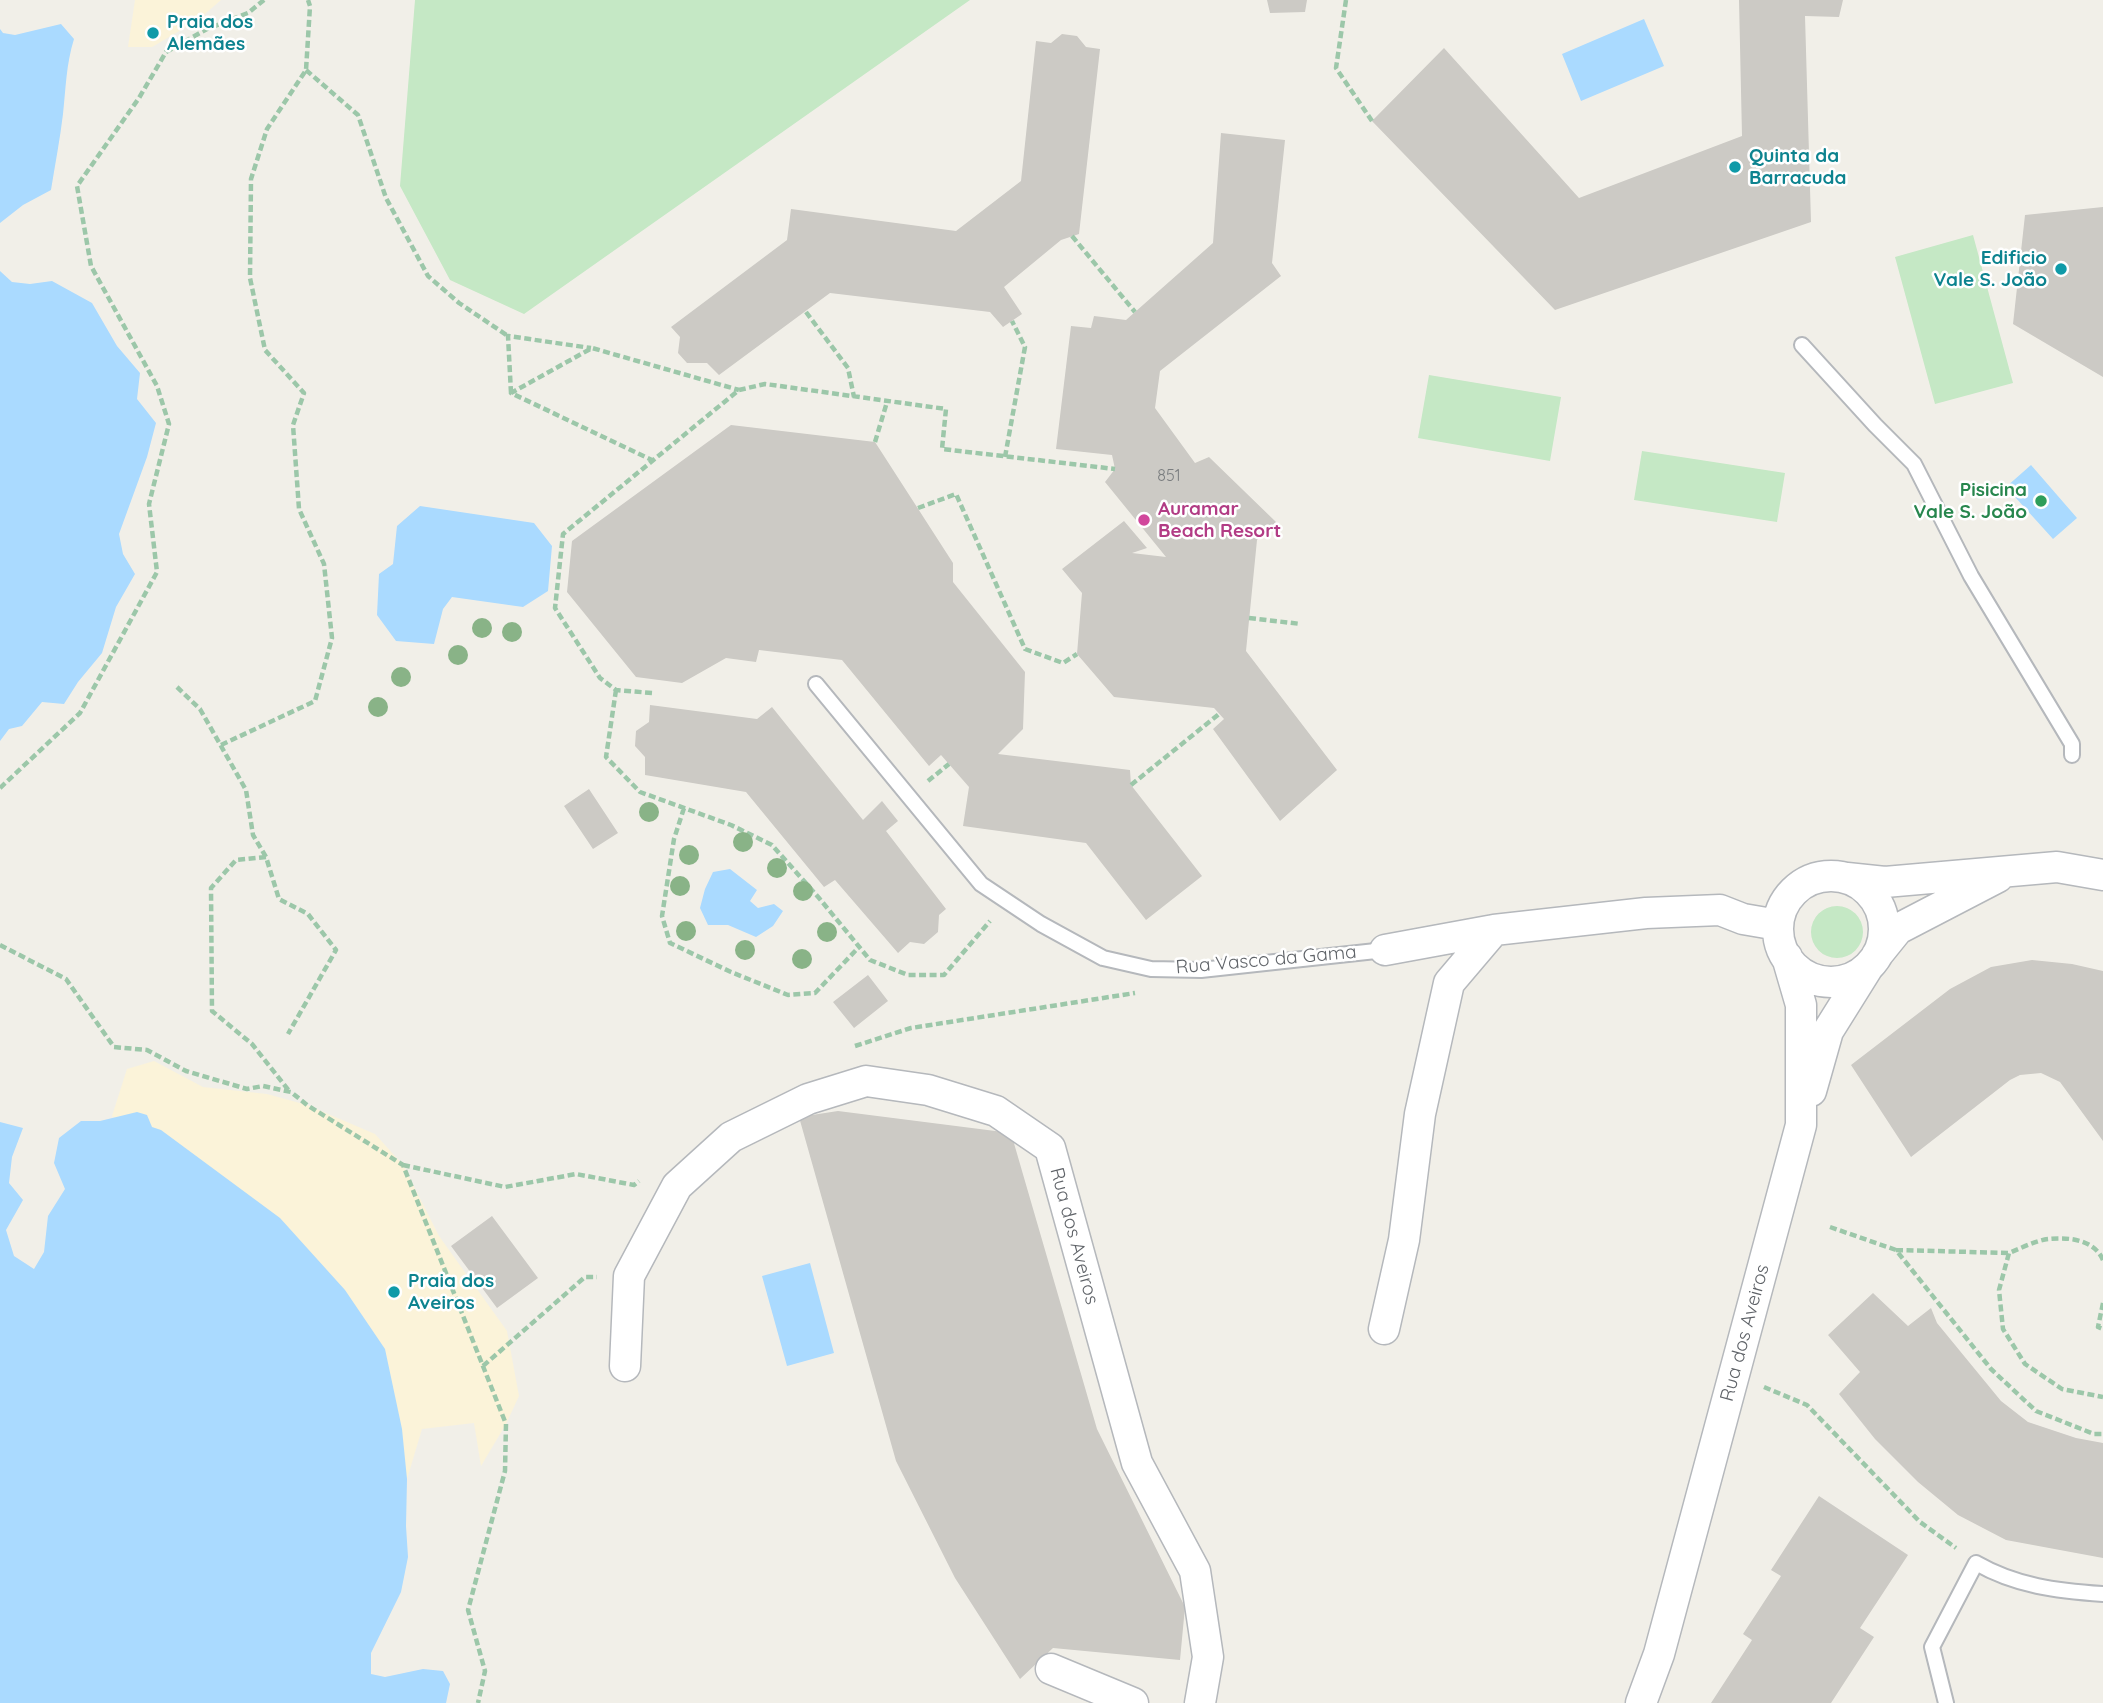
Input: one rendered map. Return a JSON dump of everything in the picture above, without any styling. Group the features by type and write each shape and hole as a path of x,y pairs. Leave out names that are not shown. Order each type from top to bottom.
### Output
{"street":[{"path":"1847,878 1863,886 1879,906 1885,928 1873,961 1853,978 1837,982 1819,981 1795,968 1782,951 1778,925 1785,902 1804,883 1818,877 1836,876 1885,882 2057,867 2103,875"},
{"path":"1801,1125 1828,1031 1873,961 1898,929 2011,870"},
{"name":"Rua Vasco da Gama","path":"1385,950 1494,930 1646,913 1720,910 1743,919 1778,925"},
{"path":"1384,1329 1404,1240 1420,1114 1449,983 1494,930"},
{"name":"Rua dos Aveiros","path":"1641,1703 1658,1654 1801,1125 1801,1005 1787,957"},
{"name":"Rua dos Aveiros","path":"625,1366 629,1276 677,1186 731,1137 808,1099 866,1081 928,1090 996,1111 1050,1148 1137,1463 1195,1571 1208,1657 1200,1703"},
{"path":"1051,1669 1133,1703"}],"lane":[{"path":"1802,345 1914,464 1971,576 2071,744 2072,755"},
{"name":"Rua Vasco da Gama","path":"816,684 981,884 1041,924 1103,958 1151,969 1201,970 1385,950"},
{"path":"1946,1703 1932,1647 1976,1563 1995,1574 2056,1591 2103,1594"}],"path":[{"path":"0,788 80,713 157,572 149,504 169,424 157,387 90,267 77,186 139,98 166,52 207,29 248,13 264,0"},
{"path":"221,745 315,701 332,638 324,565 299,509 293,425 304,393 265,350 250,278 251,179 267,130 306,70 310,6 308,0"},
{"path":"1346,0 1336,68 1372,121"},
{"path":"306,70 358,115 386,198 428,276 459,303 508,336 592,348 739,390"},
{"path":"1072,236 1135,312"},
{"path":"806,312 848,368 854,397"},
{"path":"1005,457 1025,347 1012,321"},
{"path":"508,336 510,393"},
{"path":"510,393 592,348"},
{"path":"652,693 616,690 600,678 555,608 563,534 739,390 765,384 946,409 942,449 1115,469"},
{"path":"510,393 654,461"},
{"path":"874,442 887,402"},
{"path":"918,509 956,494 1025,649 1063,663 1077,654"},
{"path":"1249,618 1301,624"},
{"path":"177,687 200,709 246,790 253,835 266,857 279,899 308,914 336,950 288,1034"},
{"path":"616,690 606,757 640,792 731,825 772,845 870,960 908,975 944,975 988,925"},
{"path":"1130,785 1219,714"},
{"path":"684,808 674,839 662,916 670,943 788,995 815,993 859,947"},
{"path":"266,857 236,860 211,888 212,1011 252,1044 291,1092 307,1105 403,1165 505,1187 576,1174 634,1185 659,1168 677,1186"},
{"path":"0,946 66,979 114,1047 147,1049 186,1071 247,1089 263,1086 291,1092"},
{"path":"853,1047 911,1028 1135,993"},
{"path":"403,1165 506,1424 505,1471 468,1610 485,1671 478,1703"},
{"path":"1830,1227 1896,1250 2010,1253 2046,1239 2080,1240 2099,1250 2103,1259"},
{"path":"1896,1250 1990,1369 2036,1412 2094,1434 2103,1434"},
{"path":"2010,1253 1999,1290 2003,1329 2025,1364 2062,1389 2103,1397"},
{"path":"483,1366 585,1277 629,1276"},
{"path":"2103,1303 2098,1327 2103,1329"},
{"path":"1733,1375 1807,1405 1920,1522 1976,1563"}],"green space":[{"path":"415,0 970,0 524,314 450,280 400,186"},
{"path":"1973,235 2013,383 1935,404 1895,257"},
{"path":"1429,375 1561,397 1550,461 1418,438"},
{"path":"1642,451 1785,473 1777,522 1634,500"},
{"path":"1837,906 1856,913 1863,932 1856,951 1837,958 1818,951 1811,932 1818,913"}],"sand":[{"name":"Praia dos Alemães","path":"135,0 221,0 198,20 152,47 128,47"},
{"name":"Praia dos Aveiros","path":"154,1061 203,1087 267,1094 307,1105 375,1134 403,1165 439,1236 507,1331 519,1396 481,1466 474,1423 422,1429 407,1479 149,1143 112,1116 127,1069"}],"water":[{"path":"1644,19 1664,66 1581,101 1562,54"},
{"path":"61,24 74,39 51,190 23,205 0,223 0,29 3,33 15,35"},
{"path":"0,271 12,282 30,284 52,281 92,303 117,346 140,373 137,399 156,423 147,457 119,534 123,554 135,574 116,607 102,653 64,704 42,702 22,726 9,729 0,741"},
{"name":"Pisicina Vale S. João","path":"2031,465 2077,518 2053,539 2006,487"},
{"path":"420,506 534,523 552,546 548,591 523,607 452,597 443,609 434,644 396,641 377,615 379,574 393,564 397,526"},
{"path":"730,869 757,890 750,901 758,908 774,904 783,911 773,926 756,937 728,925 708,925 700,908 713,872"},
{"path":"137,1112 147,1115 152,1127 161,1130 280,1218 345,1290 385,1349 402,1429 407,1479 408,1557 401,1592 371,1653 371,1674 385,1677 423,1669 443,1671 450,1684 446,1703 0,1703 0,1122 23,1128 12,1157 9,1183 23,1200 6,1230 14,1256 34,1269 44,1252 48,1216 65,1189 54,1163 59,1138 81,1121 100,1121"},
{"path":"810,1263 834,1353 787,1366 762,1276"}],"building":[{"path":"1267,0 1307,0 1305,12 1270,13"},
{"name":"Quinta da Barracuda","path":"1739,0 1843,0 1839,17 1805,16 1811,222 1555,310 1372,121 1444,48 1579,198 1742,136"},
{"path":"1062,34 1077,36 1086,47 1100,49 1079,234 1061,240 1004,287 1022,314 1003,327 990,312 830,293 719,375 707,363 687,363 678,353 680,337 671,327 787,240 791,209 956,231 1021,181 1036,41 1051,43"},
{"path":"1221,133 1285,140 1272,263 1281,276 1160,371 1155,408 1195,463 1209,457 1276,522 1257,540 1246,651 1337,770 1280,821 1213,729 1224,719 1214,708 1114,697 1077,654 1082,593 1062,569 1124,521 1147,548 1132,553 1166,557 1105,482 1115,469 1112,455 1056,449 1071,326 1091,328 1094,316 1126,320 1213,243"},
{"name":"Edificio Vale S. João","path":"2103,207 2103,377 2013,324 2025,215"},
{"path":"731,425 875,442 953,563 953,582 1025,672 1023,729 998,754 1130,770 1131,785 1202,876 1146,920 1086,843 963,826 969,787 941,755 929,766 842,660 759,650 756,662 726,658 682,683 636,677 567,592 572,541"},
{"path":"650,705 757,719 772,707 863,820 882,801 898,821 886,831 946,909 939,915 938,932 924,944 910,942 898,953 835,880 824,887 746,792 645,775 645,757 635,746 636,731 649,722"},
{"path":"589,789 618,833 593,849 564,806"},
{"path":"2032,960 2072,964 2103,971 2103,1141 2060,1082 2041,1073 2020,1075 2010,1080 1911,1157 1851,1065 1950,989 1991,967"},
{"path":"868,975 888,1001 854,1028 833,1002"},
{"path":"838,1111 1011,1133 1097,1429 1185,1607 1180,1660 1053,1648 1020,1679 955,1578 896,1461 799,1117"},
{"path":"492,1216 538,1278 497,1308 451,1246"},
{"path":"1873,1293 1908,1326 1931,1308 1937,1323 2001,1401 2028,1422 2076,1438 2103,1443 2103,1558 2006,1540 1958,1515 1918,1482 1875,1439 1839,1394 1860,1372 1828,1335"},
{"path":"1819,1496 1908,1555 1860,1628 1874,1637 1831,1703 1711,1703 1752,1640 1743,1634 1781,1576 1771,1570"}],"place":[{"name":"Praia dos Alemães","path":"153,33"},
{"name":"Quinta da Barracuda","path":"1735,167"},
{"name":"Edificio Vale S. João","path":"2061,269"},
{"name":"Pisicina Vale S. João","path":"2041,501"},
{"name":"Auramar Beach Resort","path":"1144,520"},
{"name":"Praia dos Aveiros","path":"394,1292"}]}
